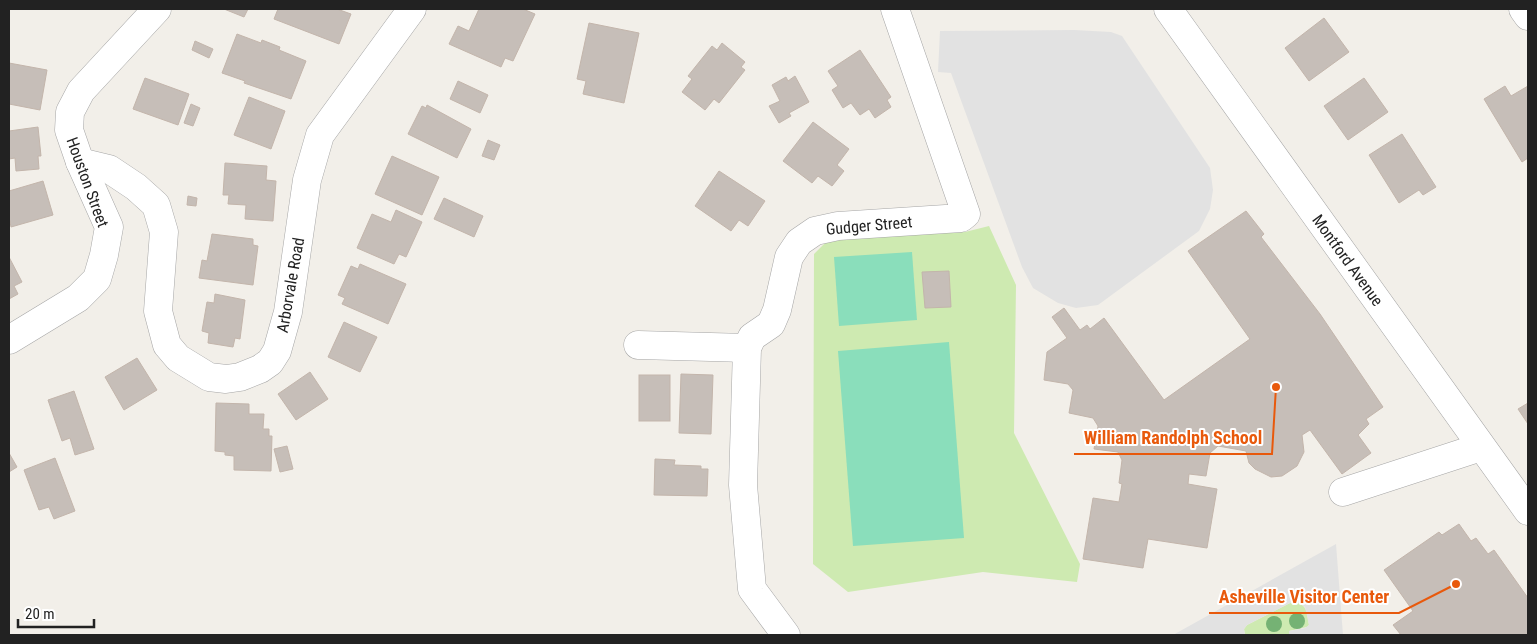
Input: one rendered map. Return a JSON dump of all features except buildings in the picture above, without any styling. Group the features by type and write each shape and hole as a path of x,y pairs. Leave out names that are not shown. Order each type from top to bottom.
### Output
{"street":[{"name":"Houston Street","path":"9,340 78,298 97,279 104,255 108,227 80,162 69,130 70,112 81,91 157,9"},
{"name":"Arborvale Road","path":"80,162 109,169 136,187 156,205 164,232 158,312 167,345 178,358 193,369 209,377 233,378 260,368 270,362 276,351 288,312 307,180 320,135 412,9"},
{"name":"Gudger Street","path":"748,348 752,337 771,324 777,310 789,256 799,242 815,230 838,226 961,218 966,214 895,9"},
{"name":"Montford Avenue","path":"1168,9 1528,511"},
{"path":"1523,9 1528,16"},
{"path":"638,345 748,348 743,485 752,589 786,635"},
{"path":"1343,492 1481,447"}],"green space":[{"path":"989,226 1016,285 1014,433 1080,564 1077,582 983,572 848,592 813,564 814,254 825,243 837,238 965,232"},
{"path":"912,252 917,320 839,326 834,257"},
{"path":"949,342 964,538 853,546 838,351"},
{"path":"1292,602 1301,604 1305,609 1309,625 1307,627 1289,631 1289,635 1245,635 1244,629 1247,625"}],"shaded area":[{"path":"1074,30 1111,32 1122,36 1210,168 1213,190 1210,209 1199,231 1098,305 1076,308 1058,303 1033,288 1022,267 951,73 938,72 940,31"},
{"path":"1336,544 1343,635 1289,635 1289,631 1305,628 1309,625 1305,607 1298,602 1292,602 1247,625 1244,629 1245,635 1173,635"}],"place":[{"name":"William Randolph School","path":"1276,387"},
{"name":"Asheville Visitor Center","path":"1456,584"}]}
